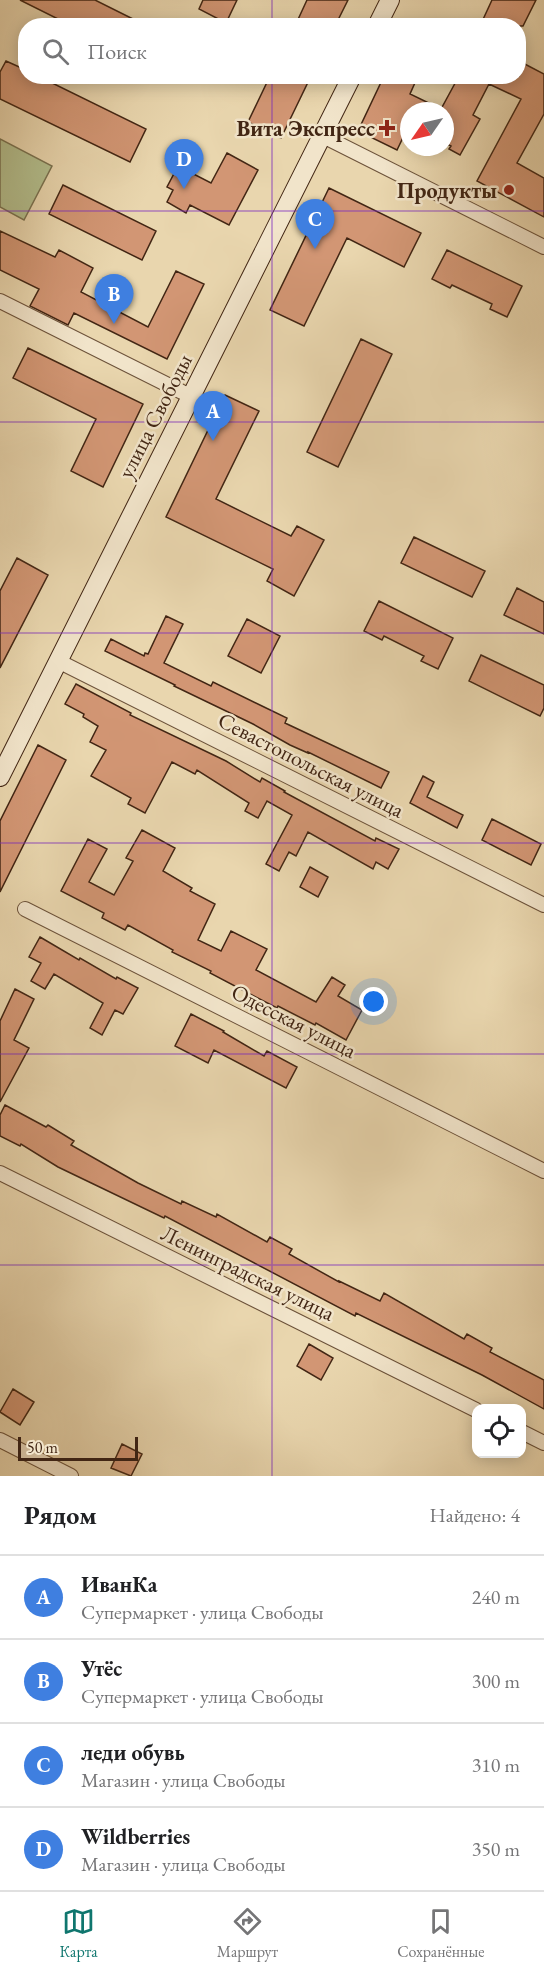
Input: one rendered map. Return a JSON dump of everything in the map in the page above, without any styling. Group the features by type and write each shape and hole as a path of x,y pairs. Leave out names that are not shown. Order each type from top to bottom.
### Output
{"main road":[{"path":"381,18 390,0"},
{"name":"улица Свободы","path":"0,777 348,84"}],"street":[{"path":"323,135 544,247"},
{"path":"0,301 192,397"},
{"name":"Севастопольская улица","path":"58,661 544,906"},
{"name":"Одесская улица","path":"25,909 544,1172"},
{"name":"Ленинградская улица","path":"0,1173 472,1408"},
{"path":"526,1434 544,1443"},
{"path":"0,1440 72,1476"}],"green space":[{"path":"0,139 52,166 24,220 0,207"}],"building":[{"path":"20,0 95,0 131,18 56,18"},
{"path":"203,0 237,0 228,18 216,18 199,9"},
{"path":"307,0 348,0 339,18 299,18"},
{"path":"492,0 536,0 526,20 526,18 484,18"},
{"path":"6,61 18,66 18,84 54,84 146,129 130,162 0,99 0,72"},
{"path":"526,65 544,74 544,114 517,163 544,178 544,217 477,181 521,99 489,84 526,84"},
{"path":"266,84 307,84 281,138 248,122"},
{"path":"380,84 414,84 410,94 427,102 400,102 400,144 397,150 358,131"},
{"path":"455,84 489,84 473,115 480,119 460,155 454,152 454,102 445,102"},
{"path":"227,153 258,170 229,225 190,205 186,213 167,202 173,190 167,187 178,166 211,183"},
{"path":"63,185 156,231 142,260 49,214"},
{"path":"329,188 421,233 404,267 347,238 304,326 270,310"},
{"path":"0,231 55,257 59,250 93,268 81,292 148,327 176,271 204,284 167,359 74,313 68,325 30,306 39,289 0,270"},
{"path":"447,250 522,286 507,317 490,309 492,304 452,285 450,288 432,279"},
{"path":"361,339 392,354 338,467 307,452"},
{"path":"28,348 143,404 103,487 71,471 96,419 13,378"},
{"path":"225,395 259,411 216,499 291,536 297,526 324,540 294,596 267,581 273,569 166,517"},
{"path":"414,537 485,571 472,597 401,563"},
{"path":"17,558 48,575 0,668 0,591"},
{"path":"517,588 544,602 544,634 504,615"},
{"path":"379,601 453,638 438,669 421,661 424,656 384,636 382,640 364,631"},
{"path":"166,616 183,624 164,663 211,686 213,682 287,718 285,723 389,772 381,788 290,745 253,724 105,651 111,639 144,656 145,653 148,654"},
{"path":"247,619 280,636 261,673 228,656"},
{"path":"481,655 544,685 544,708 540,716 469,681"},
{"path":"76,684 131,713 130,715 226,761 260,782 262,778 375,841 376,838 399,849 388,869 376,862 373,869 308,832 296,856 289,852 279,871 266,864 292,815 267,801 258,818 245,811 249,803 197,770 195,774 172,762 145,813 128,804 131,798 91,776 106,750 90,742 98,726 83,717 84,714 65,704"},
{"path":"38,745 66,760 0,892 0,821"},
{"path":"423,776 434,782 427,797 463,815 457,828 410,803"},
{"path":"492,819 541,844 531,865 482,840"},
{"path":"142,830 175,848 163,871 192,888 190,891 215,904 198,940 221,951 231,931 267,949 256,970 316,1002 332,977 345,985 338,996 362,1010 346,1040 316,1023 315,1025 278,1006 277,1008 210,973 211,971 172,952 173,950 128,925 125,930 102,918 104,913 61,891 88,839 107,849 89,882 114,895 133,861 126,858"},
{"path":"310,867 328,877 318,897 300,887"},
{"path":"40,937 79,960 80,958 116,979 117,977 138,988 123,1014 115,1010 102,1035 90,1028 103,1003 54,974 45,989 31,981 41,963 29,957"},
{"path":"15,989 34,999 14,1040 29,1048 0,1102 0,1021"},
{"path":"191,1014 264,1056 267,1051 297,1067 286,1088 214,1050 208,1063 175,1046"},
{"path":"5,1105 46,1127 48,1125 74,1141 71,1145 138,1183 181,1204 182,1201 216,1217 217,1214 267,1242 270,1237 292,1249 289,1254 339,1282 380,1301 384,1293 464,1339 467,1334 492,1348 490,1352 544,1380 544,1409 482,1375 356,1313 355,1316 165,1216 164,1218 58,1167 21,1144 20,1146 0,1136 0,1115"},
{"path":"309,1344 333,1358 321,1380 297,1366"},
{"path":"13,1389 34,1402 20,1425 0,1412"},
{"path":"122,1444 142,1454 131,1476 111,1468"}],"place":[{"name":"Вита Экспресс","path":"387,128"},
{"name":"Wildberries","path":"184,189"},
{"name":"Продукты","path":"509,190"},
{"name":"леди обувь","path":"315,249"},
{"name":"Утёс","path":"114,324"},
{"name":"ИванКа","path":"213,441"}]}
